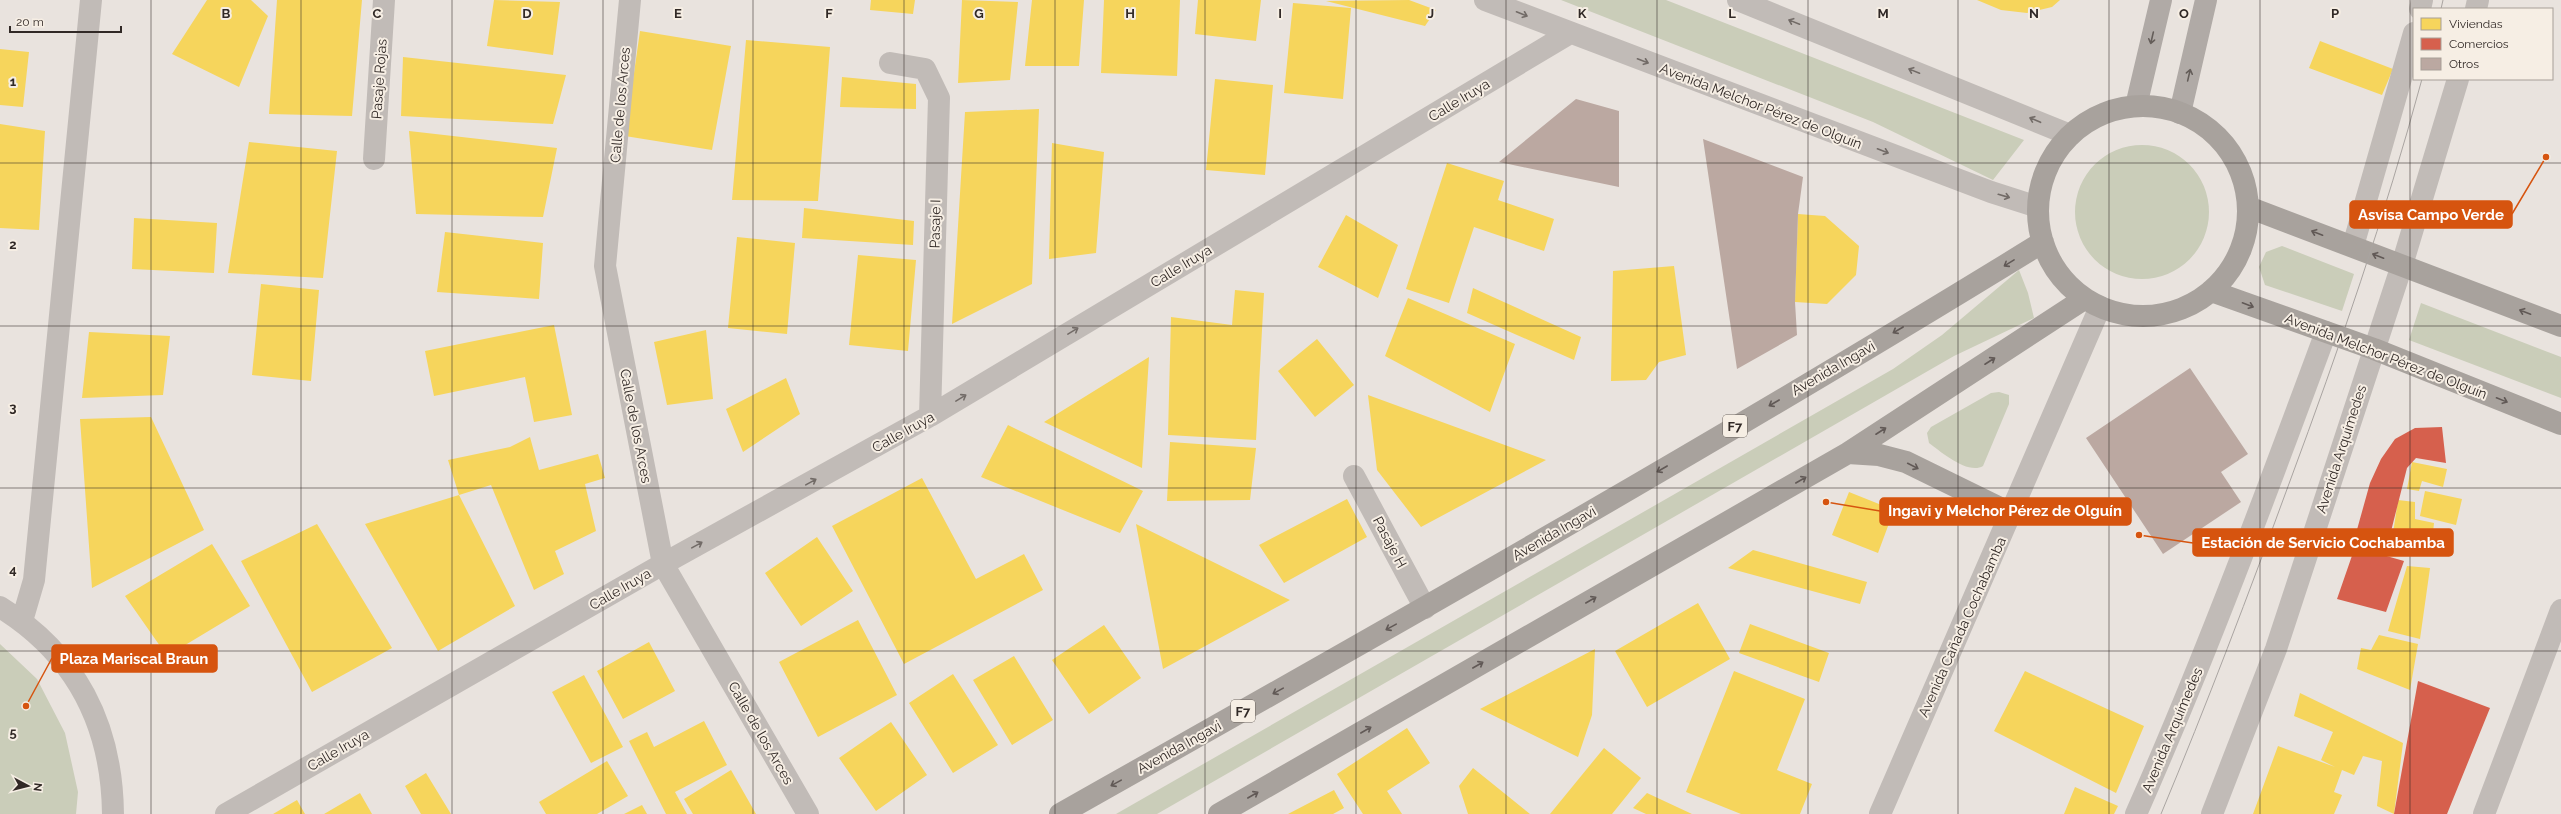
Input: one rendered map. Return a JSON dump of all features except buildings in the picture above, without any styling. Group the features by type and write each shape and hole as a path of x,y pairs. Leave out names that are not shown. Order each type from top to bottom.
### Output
{"highway":[{"path":"2136,106 2153,107 2180,113 2206,128 2218,138 2231,154 2242,177 2248,207 2245,237 2239,254 2227,274 2211,291 2182,309 2160,315 2126,315 2092,303 2059,276 2042,242 2038,207 2040,192 2049,165 2070,135 2101,115 2136,106"},
{"path":"2248,207 2354,246 2402,266 2561,326"},
{"name":"Avenida Ingavi","path":"1060,814 1425,608 1921,317 2042,242"},
{"name":"Avenida Melchor Pérez de Olguín","path":"2211,291 2374,349 2561,424"},
{"path":"1219,814 1848,453 2092,303"},
{"path":"1848,453 1879,455 1906,462 2012,514"}],"main road":[{"path":"2136,106 2161,0"},
{"path":"2180,113 2206,0"}],"street":[{"path":"22,621 34,580 90,0"},
{"name":"Pasaje Rojas","path":"374,159 384,0"},
{"name":"Calle de los Arces","path":"630,0 605,266 663,564 808,814"},
{"name":"Avenida Melchor Pérez de Olguín","path":"1485,0 1990,192 2038,207"},
{"path":"1738,0 2070,135"},
{"name":"Calle Iruya","path":"226,814 663,564 930,416 1570,33"},
{"path":"2354,246 2413,37"},
{"name":"Pasaje I","path":"890,63 925,69 939,98 930,416"},
{"name":"Avenida Arquímedes","path":"2212,814 2276,649 2402,266 2458,80"},
{"name":"Avenida Cañada Cochabamba","path":"1880,814 2012,514 2092,303"},
{"name":"Avenida Arquímedes","path":"2136,814 2180,716 2248,543 2326,332"},
{"name":"Pasaje H","path":"1354,476 1425,608"},
{"path":"0,606 22,621 50,646 74,676 92,709 105,744 112,782 113,814"},
{"path":"2485,814 2561,610"}],"green space":[{"path":"1561,0 1666,0 2024,140 1993,180 1873,122"},
{"path":"2149,145 2174,153 2185,160 2194,169 2204,186 2208,199 2208,225 2204,238 2194,255 2185,264 2168,274 2155,278 2135,279 2110,271 2099,264 2090,255 2080,238 2076,225 2075,205 2083,180 2090,169 2099,160 2116,150 2129,146"},
{"path":"2282,246 2354,274 2342,311 2265,285 2259,267 2266,252"},
{"path":"2019,270 2028,293 2034,318 1954,356 1157,814 1116,814 1893,369 1942,335"},
{"path":"2421,303 2561,357 2561,398 2409,340"},
{"path":"1999,392 2009,395 2009,404 1983,466 1977,468 1962,465 1947,457 1929,443 1927,433 1931,427 1991,393"},
{"path":"0,644 37,679 65,733 78,792 76,814 0,814"}],"tram line":[{"path":"2441,8 2443,0"},
{"path":"2161,814 2243,607 2326,382 2377,232 2422,80"}],"place":[{"name":"Asvisa Campo Verde","path":"2546,157"},
{"name":"Ingavi y Melchor Pérez de Olguín","path":"1826,502"},
{"name":"Estación de Servicio Cochabamba","path":"2139,535"},
{"name":"Plaza Mariscal Braun","path":"26,706"}]}
